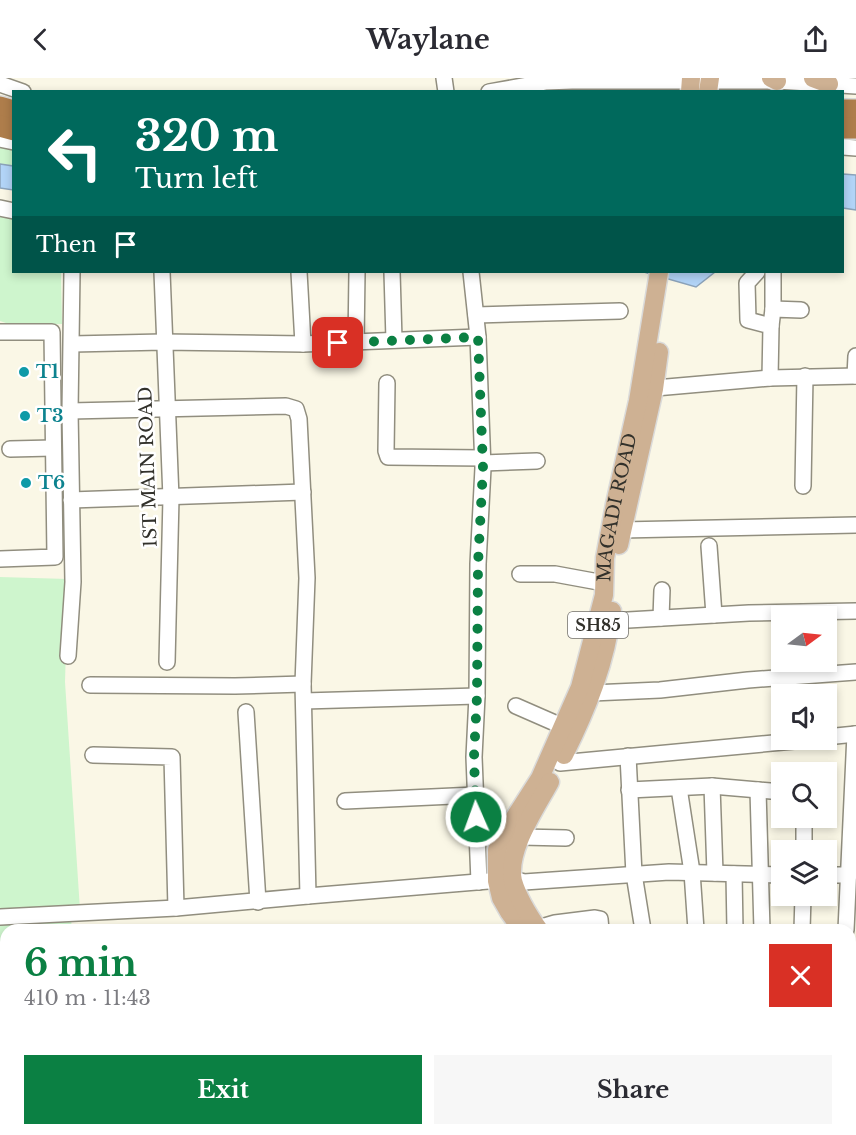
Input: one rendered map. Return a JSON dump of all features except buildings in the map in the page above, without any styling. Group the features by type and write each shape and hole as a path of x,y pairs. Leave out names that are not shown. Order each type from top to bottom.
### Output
{"main road":[{"name":"MAGADI ROAD","path":"496,881 513,860 521,837 560,764 592,693 611,621 622,530 661,297 659,273"},
{"name":"MAGADI ROAD","path":"661,297 672,273"},
{"name":"MAGADI ROAD","path":"496,881 497,850 508,828 540,778 580,687 598,625 605,558 615,504 647,389"},
{"name":"MAGADI ROAD","path":"496,881 522,901 531,924"}],"street":[{"path":"500,90 545,82 631,87 821,81 856,86"},
{"path":"0,84 17,90"},
{"path":"68,656 73,582 70,411 72,273"},
{"name":"1ST MAIN ROAD","path":"162,273 171,498 167,662"},
{"path":"299,273 303,344"},
{"path":"356,343 357,273"},
{"path":"392,273 394,340"},
{"path":"471,273 478,337 483,460 478,564 475,795 496,881"},
{"path":"756,273 747,283 748,320 771,326"},
{"path":"770,378 773,273"},
{"path":"773,309 801,310"},
{"path":"476,315 620,311"},
{"path":"0,332 52,332 55,557 0,559"},
{"path":"72,344 163,342 303,344 478,337"},
{"path":"647,389 770,378 855,376 856,356"},
{"path":"803,486 806,376"},
{"path":"387,383 386,451 388,458 537,461"},
{"path":"70,411 286,406 296,409 299,419 307,578 303,684 308,896"},
{"path":"10,449 53,443 71,437"},
{"path":"72,500 303,492"},
{"path":"622,530 856,525"},
{"path":"709,546 714,615"},
{"path":"520,574 555,574 604,583"},
{"path":"661,618 662,590"},
{"path":"611,621 856,611"},
{"path":"592,693 660,690 856,672"},
{"path":"90,685 303,684"},
{"path":"304,701 477,696"},
{"path":"516,706 564,727"},
{"path":"246,712 258,902"},
{"path":"837,736 855,734 851,871 847,924"},
{"path":"560,764 771,743"},
{"path":"93,755 172,757 176,908"},
{"path":"628,756 634,874 642,924"},
{"path":"629,790 712,786 771,791"},
{"path":"712,786 715,873"},
{"path":"679,788 692,872 696,924"},
{"path":"758,790 762,924"},
{"path":"345,801 475,795"},
{"path":"521,837 566,838"},
{"path":"0,917 176,908 496,881 524,882 692,872 771,875"},
{"path":"734,874 735,924"},
{"path":"802,924 803,906"},
{"path":"551,924 595,918 600,920 600,924"}],"green space":[{"path":"0,144 12,148 12,166 0,164"},
{"path":"0,214 12,218 12,273 61,273 62,324 15,326 0,321"},
{"path":"0,577 68,579 65,682 80,910 71,919 71,924 0,924"}],"water":[{"path":"0,164 12,166 12,190 0,188"},
{"path":"844,174 856,175 856,210 844,208"},
{"path":"647,273 714,273 696,287"}],"place":[{"name":"T1","path":"24,372"},
{"name":"T3","path":"25,416"},
{"name":"T6","path":"26,483"}],"route":[{"path":"338,343 478,337 483,468 478,564 474,757 476,817"}]}
